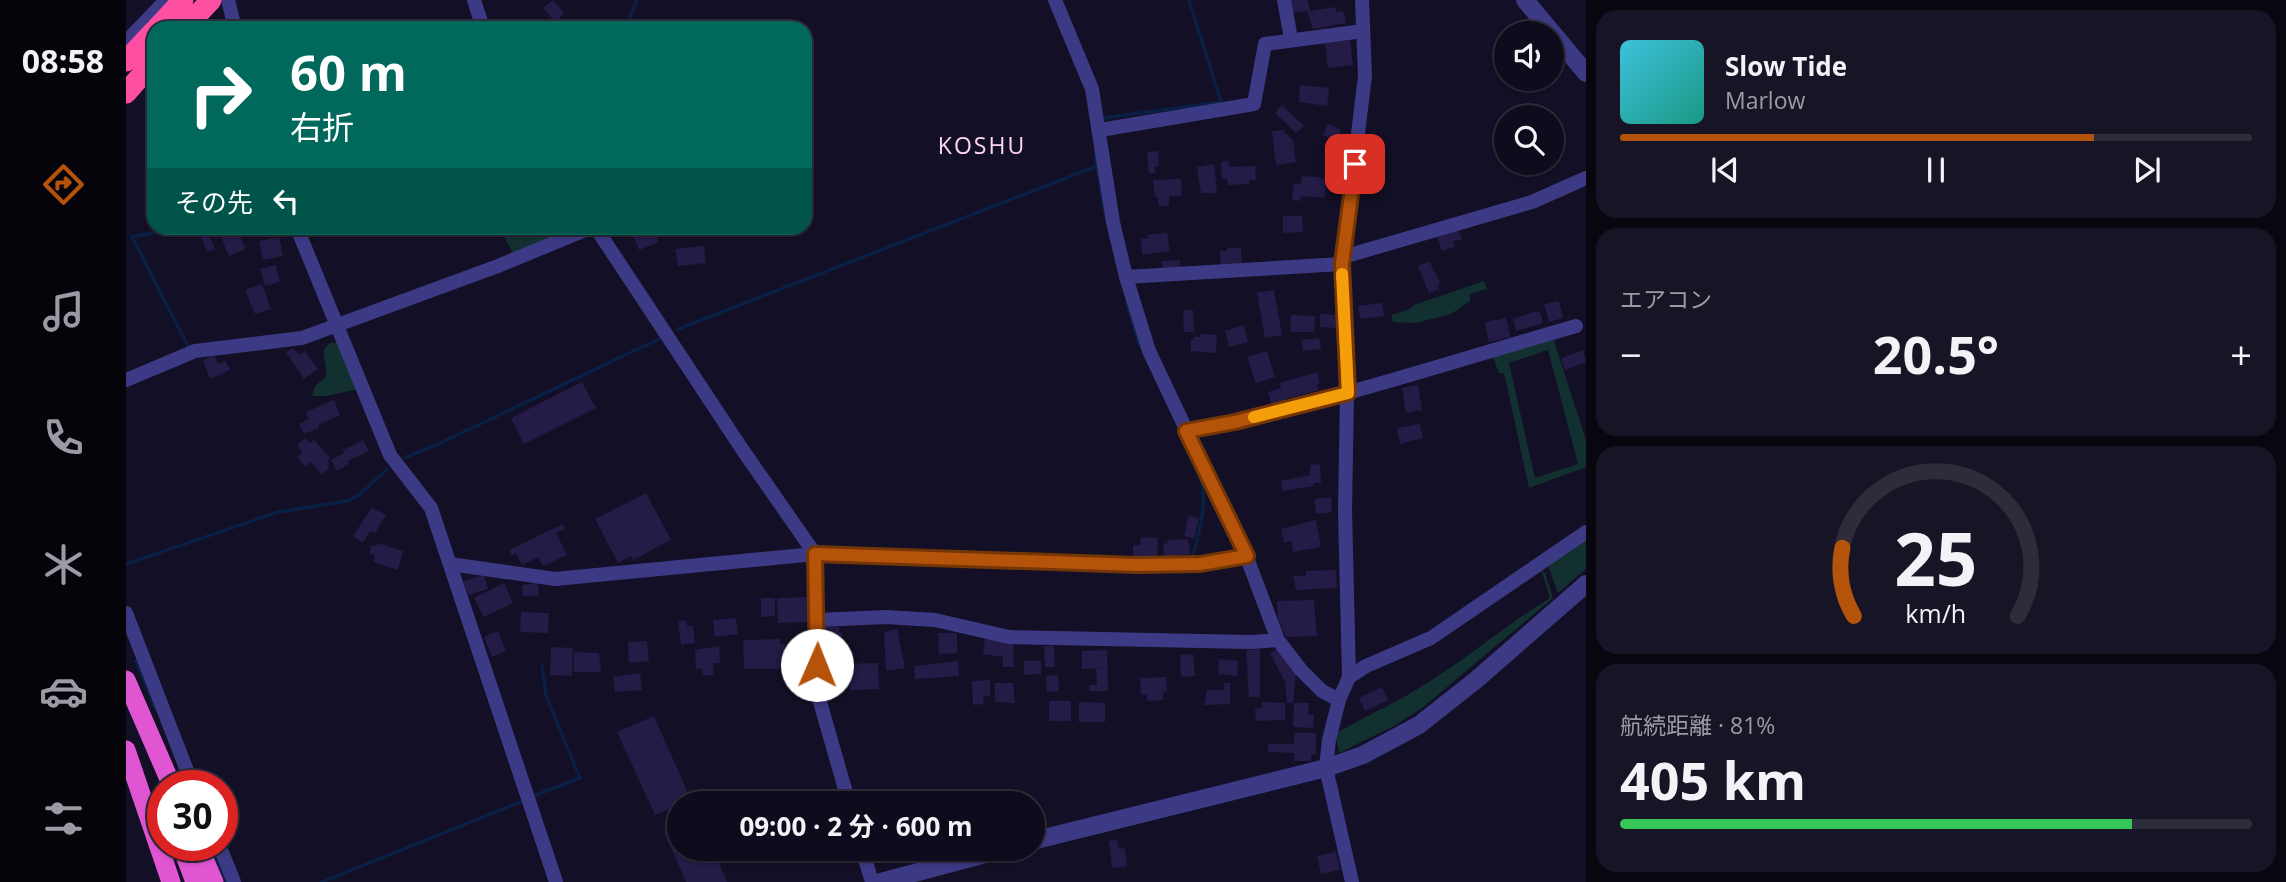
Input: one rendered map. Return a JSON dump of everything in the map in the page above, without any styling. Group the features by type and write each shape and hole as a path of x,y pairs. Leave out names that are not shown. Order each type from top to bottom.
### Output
{"highway":[{"path":"163,21 183,0"},
{"path":"192,21 211,0"},
{"path":"126,61 147,38"},
{"path":"126,93 147,69"},
{"path":"126,680 165,770"},
{"path":"126,699 153,770"},
{"path":"126,750 171,882"},
{"path":"187,861 195,882"},
{"path":"205,861 214,882"}],"street":[{"path":"126,42 166,0"},
{"path":"228,0 233,21"},
{"path":"474,0 481,21"},
{"path":"1055,0 1092,89 1113,222 1126,277 1149,351 1247,556 1278,640 1301,670 1322,691 1339,700"},
{"path":"1284,0 1291,39"},
{"path":"1352,882 1326,768 1329,740 1339,700 1349,677 1345,511 1348,393 1342,261 1365,76 1362,0"},
{"path":"1525,0 1586,73"},
{"path":"1100,131 1254,104 1265,44 1363,31"},
{"path":"1126,277 1342,261 1532,202 1586,178"},
{"path":"300,235 390,455 431,508 556,882"},
{"path":"126,380 195,351 302,338 498,266 573,235"},
{"path":"601,235 815,554 816,688 846,791"},
{"path":"1186,431 1235,422 1348,393 1576,326"},
{"path":"1349,677 1366,666 1431,638 1586,532"},
{"path":"450,564 555,579 815,554 1137,565 1200,564 1247,556"},
{"path":"1045,838 1326,768 1363,755 1419,725 1476,680 1586,584"},
{"path":"126,613 187,770"},
{"path":"817,620 886,617 935,620 1009,637 1251,642 1278,640"},
{"path":"225,861 234,882"},
{"path":"866,861 872,882"},
{"path":"881,882 959,861"}],"green space":[{"path":"503,235 559,235 514,255"},
{"path":"1484,281 1487,289 1470,294 1470,301 1451,314 1416,323 1393,322 1391,315"},
{"path":"1553,338 1586,440 1586,467 1529,488 1504,373 1499,373 1492,355","holes":["1548,350 1578,464 1535,478 1509,363"]},
{"path":"340,342 359,389 312,396 315,386 326,377 324,349 330,343"},
{"path":"1586,537 1586,569 1558,593 1548,566"},
{"path":"1541,570 1545,573 1553,598 1422,708 1394,726 1339,753 1335,734 1433,679 1550,598"}],"building":[{"path":"553,0 564,13 554,21 543,8"},
{"path":"1288,0 1308,0 1310,11 1335,7 1336,12 1343,11 1346,23 1313,29 1307,11 1290,13"},
{"path":"1350,40 1353,65 1328,68 1325,43"},
{"path":"1300,85 1329,88 1327,106 1299,102"},
{"path":"1282,105 1304,126 1296,133 1275,113"},
{"path":"1328,124 1341,130 1337,141 1323,135"},
{"path":"1284,130 1293,140 1296,162 1276,165 1272,131"},
{"path":"1158,151 1159,166 1155,167 1155,173 1149,173 1147,152"},
{"path":"1229,161 1229,167 1255,166 1256,180 1249,180 1249,184 1228,185 1227,179 1222,179 1221,162"},
{"path":"1214,164 1217,193 1201,193 1197,167"},
{"path":"1302,176 1327,178 1325,198 1301,196 1300,201 1292,200 1294,183 1301,184"},
{"path":"1181,179 1182,196 1169,196 1169,206 1159,206 1153,180"},
{"path":"1283,216 1302,216 1303,232 1283,233"},
{"path":"1458,229 1462,239 1453,241 1455,247 1442,251 1437,236"},
{"path":"1167,233 1170,251 1142,255 1141,239 1149,238 1148,235"},
{"path":"209,235 215,249 207,252 201,237"},
{"path":"220,235 239,235 246,249 229,256"},
{"path":"656,235 659,242 639,250 634,237"},
{"path":"279,237 283,256 263,260 259,241"},
{"path":"704,246 706,263 678,266 675,249"},
{"path":"1227,248 1241,248 1242,265 1221,266 1220,251 1227,251"},
{"path":"1180,260 1180,270 1162,270 1162,261"},
{"path":"1429,261 1441,284 1438,285 1439,289 1429,293 1418,266"},
{"path":"276,265 280,282 265,286 260,269"},
{"path":"262,284 271,309 255,314 245,290"},
{"path":"1274,290 1282,335 1265,338 1257,293"},
{"path":"1559,301 1563,318 1549,322 1544,304"},
{"path":"1382,303 1384,316 1360,319 1358,306"},
{"path":"1183,310 1193,310 1194,332 1184,332"},
{"path":"1540,312 1543,323 1516,331 1513,319"},
{"path":"1320,314 1337,315 1337,328 1320,327"},
{"path":"1291,315 1315,316 1314,332 1290,332"},
{"path":"1506,318 1510,337 1489,342 1485,322"},
{"path":"1244,325 1248,342 1229,347 1225,331"},
{"path":"1200,334 1217,335 1216,353 1191,351 1191,340 1200,337"},
{"path":"1319,338 1321,349 1303,351 1302,340"},
{"path":"293,348 299,355 305,351 318,369 304,379 286,352"},
{"path":"1583,350 1586,362 1565,370 1561,358"},
{"path":"1267,351 1275,377 1256,383 1247,357"},
{"path":"214,354 218,364 226,361 230,370 210,379 203,361"},
{"path":"1317,372 1319,390 1286,399 1287,402 1272,407 1268,392 1281,388 1280,383"},
{"path":"582,382 596,408 524,444 511,418"},
{"path":"1418,385 1422,410 1406,413 1402,388"},
{"path":"334,400 340,415 304,434 299,424 309,419 306,412"},
{"path":"1420,424 1423,438 1400,444 1397,428"},
{"path":"305,438 310,443 314,440 330,458 327,461 329,468 322,475 311,462 305,467 297,457 302,452 297,445"},
{"path":"363,440 369,451 348,461 349,464 337,471 331,460 344,453 343,450"},
{"path":"1320,464 1321,483 1282,491 1281,481 1310,475 1310,465"},
{"path":"646,493 671,540 633,560 631,556 618,563 595,519"},
{"path":"1331,497 1332,512 1316,514 1314,499"},
{"path":"372,507 386,515 375,533 370,531 363,543 353,536"},
{"path":"1188,516 1199,518 1194,539 1184,536"},
{"path":"1316,520 1321,547 1293,552 1291,541 1284,543 1281,529"},
{"path":"563,524 566,529 556,533 567,555 543,566 538,557 522,565 516,553 511,556 509,550"},
{"path":"1141,537 1158,538 1157,557 1133,556 1133,545 1140,545"},
{"path":"1188,539 1190,554 1164,557 1163,544 1168,543 1167,540"},
{"path":"377,543 403,551 398,570 373,562 375,555 369,553 372,545 376,546"},
{"path":"1336,570 1337,588 1296,590 1293,576 1306,576 1306,571"},
{"path":"484,575 488,589 468,595 463,581"},
{"path":"504,583 513,603 484,617 474,598"},
{"path":"538,583 539,595 523,597 522,585"},
{"path":"807,597 808,622 778,623 777,598"},
{"path":"761,598 775,598 775,616 761,617"},
{"path":"1314,600 1317,636 1286,637 1278,619 1277,601"},
{"path":"521,612 549,613 548,633 520,632"},
{"path":"736,618 738,634 715,637 713,620"},
{"path":"686,620 687,626 693,626 695,643 681,645 678,621"},
{"path":"825,626 839,627 839,632 842,632 841,674 821,673 822,632 825,632"},
{"path":"897,629 905,668 886,671 884,632"},
{"path":"498,631 506,651 492,657 484,637"},
{"path":"938,633 957,633 957,653 939,654"},
{"path":"985,638 1013,643 1014,667 1003,667 1003,657 983,654"},
{"path":"780,639 780,644 785,644 785,664 781,664 781,669 744,669 743,640"},
{"path":"647,641 649,661 629,663 628,642"},
{"path":"719,646 720,663 713,663 714,675 703,675 702,668 696,669 695,650"},
{"path":"1044,646 1054,646 1055,667 1045,667"},
{"path":"551,647 573,648 572,676 550,675"},
{"path":"1280,648 1296,672 1293,703 1287,703 1285,682 1270,653"},
{"path":"1260,649 1260,697 1249,697 1246,650"},
{"path":"1107,650 1108,691 1089,691 1089,685 1097,685 1096,669 1104,668 1082,669 1082,651"},
{"path":"574,652 599,653 601,672 574,672"},
{"path":"1193,654 1195,676 1181,677 1180,655"},
{"path":"1219,659 1238,661 1237,676 1218,674"},
{"path":"958,661 959,676 915,679 914,666"},
{"path":"1024,661 1041,661 1041,674 1024,675"},
{"path":"878,663 879,689 850,690 849,674 845,674 844,664"},
{"path":"640,673 642,690 615,692 613,677"},
{"path":"1058,675 1059,691 1047,692 1046,676"},
{"path":"1166,677 1167,692 1163,693 1163,700 1147,701 1147,695 1141,695 1140,678"},
{"path":"990,680 990,696 983,697 984,704 973,705 972,681"},
{"path":"995,683 1013,683 1015,703 995,702"},
{"path":"1224,683 1230,683 1230,704 1204,705 1207,690 1224,690"},
{"path":"1382,687 1388,700 1365,711 1359,698"},
{"path":"1049,701 1071,701 1071,721 1049,721"},
{"path":"1079,702 1105,703 1105,722 1079,722"},
{"path":"1262,702 1285,703 1285,720 1256,721 1255,708 1262,708"},
{"path":"1294,703 1309,703 1308,714 1314,715 1313,728 1293,727"},
{"path":"654,716 687,791 667,791 667,810 655,815 617,732"},
{"path":"1294,733 1316,733 1316,754 1311,754 1311,761 1294,761 1294,753 1268,752 1268,744 1294,744"},
{"path":"1117,840 1119,849 1125,848 1127,866 1112,868 1109,841"},
{"path":"1336,852 1340,870 1321,874 1317,856"},
{"path":"677,861 718,861 727,882 686,882"}],"waterway":[{"path":"628,21 637,0"},
{"path":"1104,118 1221,102 1189,0"},
{"path":"678,329 1097,166 1095,154"},
{"path":"1097,166 1105,214"},
{"path":"147,234 132,237 189,348"},
{"path":"1127,303 1139,345"},
{"path":"406,457 659,339"},
{"path":"126,564 278,512 348,501 359,495 386,470"},
{"path":"1192,560 1203,503 1197,470"},
{"path":"136,661 156,709"},
{"path":"536,795 580,778 546,696 542,666"},
{"path":"322,882 520,802"},
{"path":"217,861 226,882"}],"slow traffic":[{"path":"1254,417 1348,393 1342,274"}],"district":[{"name":"KOSHU","path":"982,146"}],"route":[{"path":"817,665 815,554 1137,565 1200,564 1247,556 1186,431 1235,422 1348,393 1342,264 1355,164"}]}
